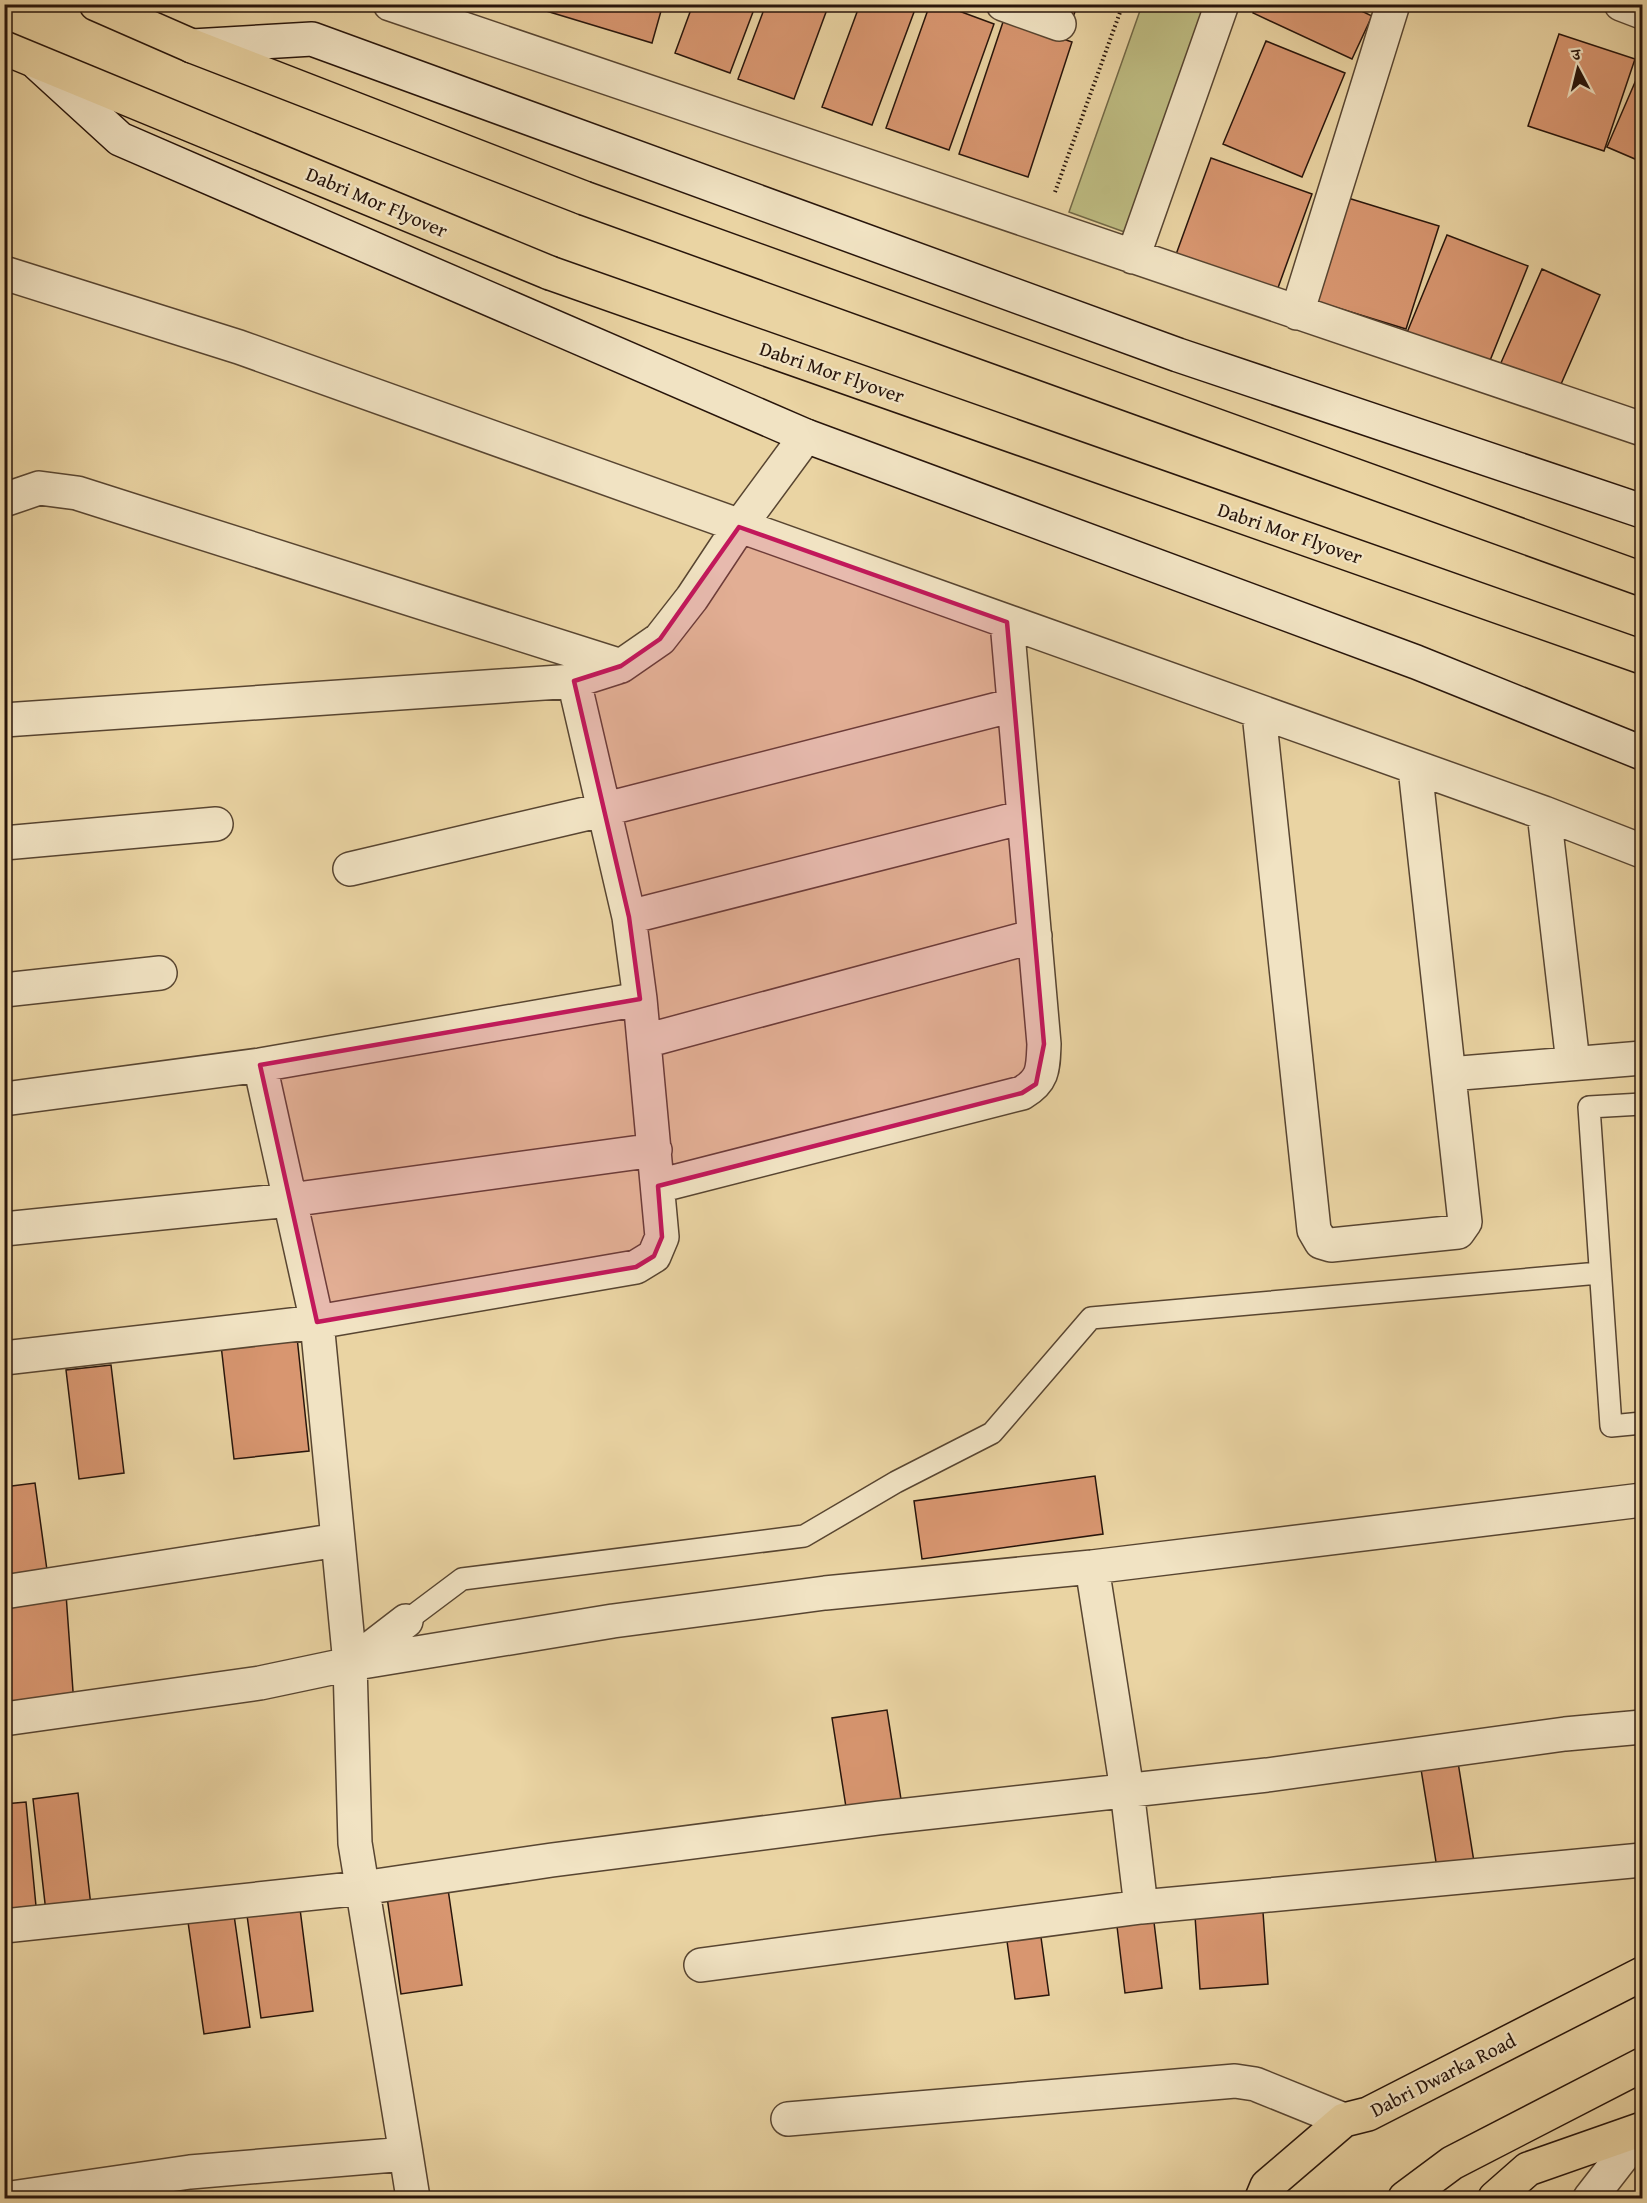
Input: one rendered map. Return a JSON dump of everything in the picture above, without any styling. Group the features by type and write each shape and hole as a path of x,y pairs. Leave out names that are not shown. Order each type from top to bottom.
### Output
{"main road":[{"path":"96,4 192,46 584,198 1642,579"},
{"name":"Dabri Mor Flyover","path":"18,53 550,273 1642,657"},
{"name":"Dabri Dwarka Road","path":"1262,2199 1267,2186 1344,2120 1368,2114 1642,1974"},
{"path":"1405,2199 1452,2163 1642,2065"},
{"path":"1495,2199 1528,2169 1642,2130"}],"street":[{"path":"390,4 1642,429"},
{"path":"1003,4 1059,24"},
{"path":"1133,257 1222,4"},
{"path":"1297,312 1393,4"},
{"path":"1621,4 1642,12"},
{"path":"192,46 312,39 1178,355 1642,511"},
{"path":"18,53 120,139 806,436 1416,662 1642,753"},
{"path":"4,273 239,346 1544,813 1642,851"},
{"path":"4,720 574,681 621,666 660,639 692,598 738,526 806,436"},
{"path":"4,500 39,488 77,493 621,666"},
{"path":"658,1186 1022,1093 1036,1084 1042,1068 1044,1044 1007,622"},
{"path":"4,1358 317,1322 636,1267 654,1256 662,1237 645,1041 630,917 602,810 574,681"},
{"path":"350,869 602,810 1014,705"},
{"path":"1259,712 1314,1230 1321,1242 1331,1245 1458,1232 1465,1221 1415,768"},
{"path":"1544,813 1573,1064"},
{"path":"630,917 1024,817"},
{"path":"4,843 216,824"},
{"path":"645,1041 1035,936"},
{"path":"4,990 160,972"},
{"path":"4,1099 260,1065 640,999"},
{"path":"1449,1074 1642,1058"},
{"path":"260,1065 317,1322 350,1664 355,1843 413,2199"},
{"path":"4,1229 290,1200 655,1150"},
{"path":"4,1719 260,1683 350,1664 613,1621 801,1596 1092,1567 1642,1500"},
{"path":"4,1592 338,1540"},
{"path":"1092,1567 1127,1790 1141,1907"},
{"path":"350,1664 406,1621"},
{"path":"4,1926 362,1888 552,1860 879,1818 1267,1775 1565,1734 1642,1727"},
{"path":"701,1965 1141,1907 1642,1860"},
{"path":"788,2119 1234,2081 1255,2084 1344,2120"},
{"path":"1590,2199 1642,2130"},
{"path":"12,2199 190,2172 406,2154"}],"lane":[{"path":"1642,1104 1589,1107 1611,1426 1642,1423"},
{"path":"406,1621 462,1579 804,1536 896,1482 992,1433 1091,1318 1599,1272"}],"path":[{"path":"1042,226 1123,4"}],"highlighted area":[{"path":"739,527 1007,622 1044,1044 1036,1084 1022,1093 658,1186 662,1237 654,1256 636,1267 317,1322 260,1065 640,999 629,917 574,681 621,666 660,639"}],"shaded area":[{"path":"1142,5 1219,5 1130,234 1069,212"}],"building":[{"path":"523,4 663,4 652,43"},
{"path":"693,4 756,4 730,73 675,53"},
{"path":"766,4 829,4 794,99 738,79"},
{"path":"860,4 917,4 872,125 822,107"},
{"path":"930,4 940,4 994,24 949,150 886,128"},
{"path":"1036,4 1078,4 1073,17"},
{"path":"1257,4 1347,4 1372,16 1352,59 1253,13"},
{"path":"1004,19 1072,42 1028,177 959,154"},
{"path":"1559,34 1635,59 1604,151 1528,126"},
{"path":"1266,41 1345,73 1302,177 1223,144"},
{"path":"1642,66 1642,162 1607,147"},
{"path":"1211,158 1312,194 1275,296 1174,260"},
{"path":"1348,198 1439,226 1406,329 1315,301"},
{"path":"1447,235 1528,266 1487,368 1406,335"},
{"path":"1542,269 1600,295 1558,391 1500,365"},
{"path":"297,1337 309,1451 234,1459 221,1345"},
{"path":"111,1365 124,1473 79,1479 66,1370"},
{"path":"1095,1476 1103,1534 922,1559 914,1501"},
{"path":"35,1483 47,1570 4,1576 4,1487"},
{"path":"66,1594 74,1705 4,1710 4,1598"},
{"path":"887,1710 903,1812 848,1820 832,1718"},
{"path":"1457,1756 1474,1862 1437,1868 1420,1763"},
{"path":"78,1793 91,1906 46,1912 33,1799"},
{"path":"26,1802 36,1906 4,1909 4,1804"},
{"path":"448,1889 462,1985 401,1994 387,1897"},
{"path":"299,1901 313,2011 261,2018 246,1908"},
{"path":"233,1908 250,2027 204,2034 187,1915"},
{"path":"1263,1912 1268,1984 1200,1989 1195,1916"},
{"path":"1153,1914 1162,1988 1125,1993 1116,1918"},
{"path":"1040,1930 1049,1995 1015,1999 1006,1934"},
{"path":"184,2180 186,2198 133,2198 132,2187"}]}
